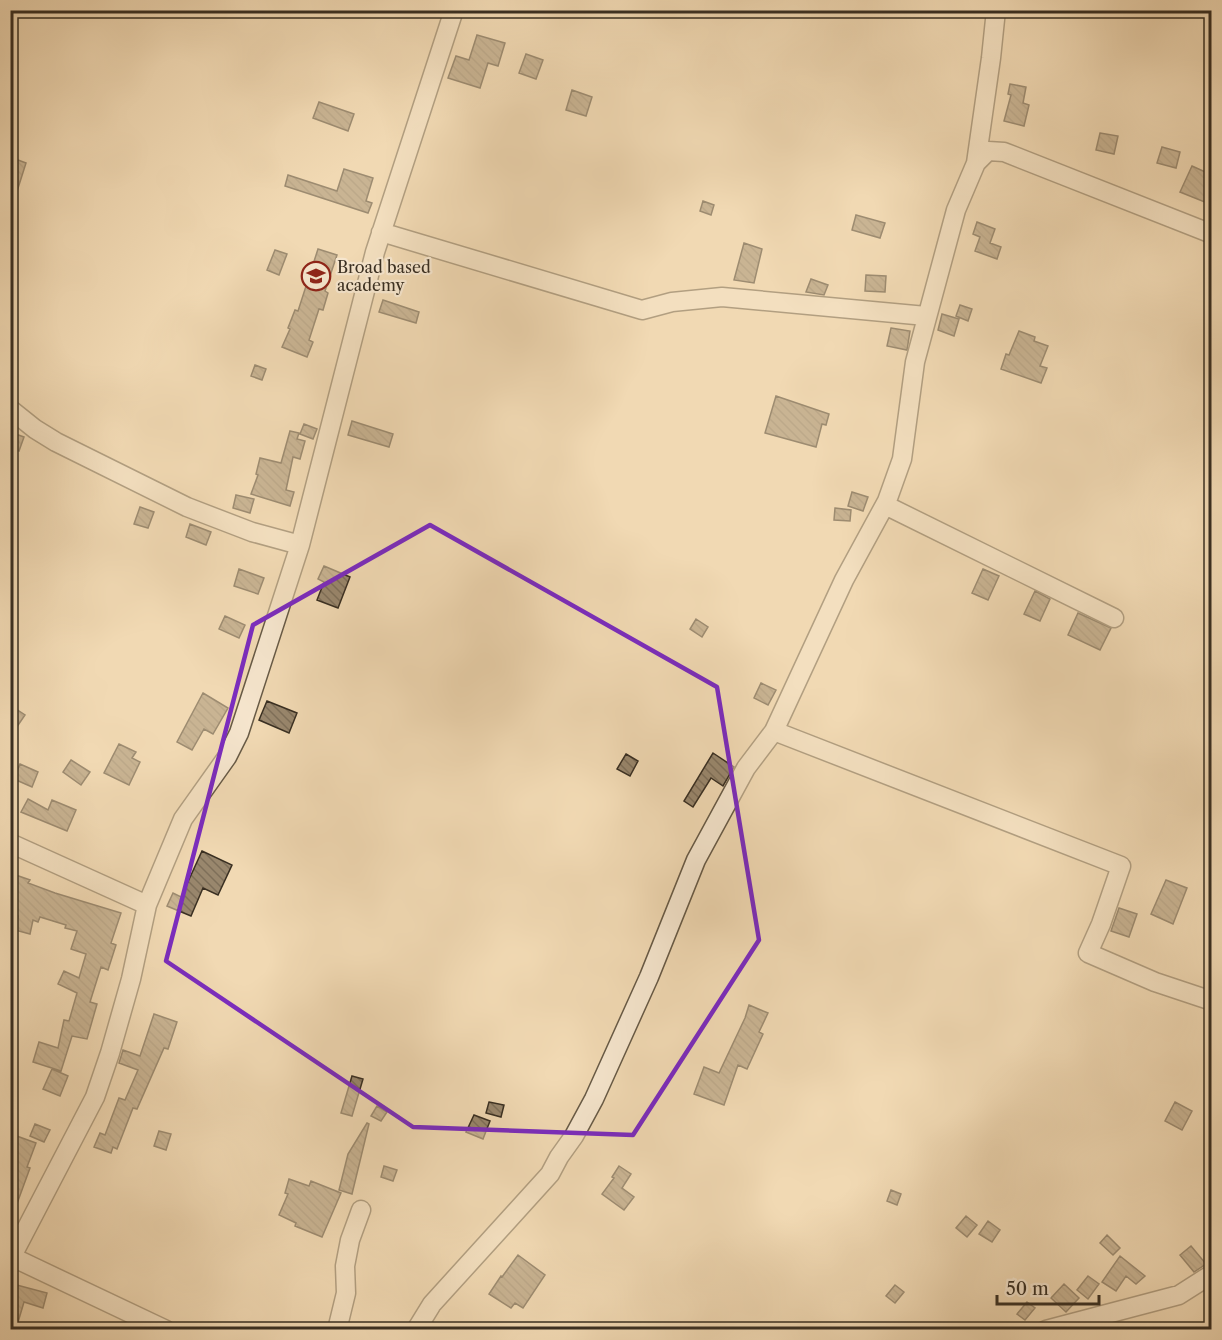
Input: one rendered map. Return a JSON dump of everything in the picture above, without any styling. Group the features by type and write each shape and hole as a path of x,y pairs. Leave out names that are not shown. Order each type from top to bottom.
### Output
{"street":[{"path":"166,1329 11,1257 95,1097 131,980 147,906 183,819 235,743 300,545 381,232 454,10"},
{"path":"416,1329 432,1304 550,1174 559,1156 574,1136 594,1099 645,987 696,860 746,768 774,731 844,580 885,505 902,459 915,362 926,316 956,210 976,163 996,10"},
{"path":"976,163 988,151 1004,152 1212,234"},
{"path":"381,232 642,310 672,302 722,297 926,316"},
{"path":"10,409 35,429 57,442 187,507 252,532 300,545"},
{"path":"885,505 1114,618"},
{"path":"774,731 1121,866 1101,924 1088,953 1155,982 1212,1001"},
{"path":"10,843 147,906"},
{"path":"337,1329 346,1293 345,1266 361,1210"},
{"path":"1046,1329 1179,1295 1212,1274"}],"highlighted area":[{"path":"430,525 717,687 759,940 633,1135 413,1127 166,961 253,625"}],"building":[{"path":"477,35 505,43 498,66 488,63 480,88 448,78 456,56 469,60"},
{"path":"526,54 543,60 536,79 519,73"},
{"path":"1010,84 1026,87 1023,103 1029,105 1024,126 1004,121 1011,95 1008,94"},
{"path":"572,90 592,97 586,116 566,110"},
{"path":"319,102 354,114 348,131 313,118"},
{"path":"1100,133 1118,136 1114,154 1096,150"},
{"path":"1162,147 1180,152 1176,168 1157,163"},
{"path":"10,157 26,163 13,204 10,203"},
{"path":"1192,166 1212,175 1212,205 1180,192"},
{"path":"344,169 373,178 366,201 372,203 368,213 285,186 288,175 337,191"},
{"path":"703,201 714,205 711,215 700,211"},
{"path":"856,215 885,223 880,238 852,230"},
{"path":"977,222 995,229 990,243 1001,247 997,259 975,251 980,237 973,234"},
{"path":"744,243 762,249 754,283 734,280"},
{"path":"318,249 337,255 325,291 328,293 323,310 319,309 309,340 313,342 307,357 282,347 295,310 298,311"},
{"path":"275,250 287,254 279,275 267,270"},
{"path":"866,275 886,276 885,292 865,291"},
{"path":"811,279 828,285 824,295 806,292"},
{"path":"383,300 419,312 416,323 379,312"},
{"path":"960,305 972,309 968,321 956,316"},
{"path":"942,314 959,319 954,336 938,330"},
{"path":"891,328 910,331 907,350 887,346"},
{"path":"1019,331 1035,337 1034,341 1048,346 1040,366 1047,368 1041,383 1001,369 1006,354 1009,355"},
{"path":"255,365 266,369 262,380 251,376"},
{"path":"776,396 829,414 826,425 822,424 816,447 765,433"},
{"path":"352,421 393,434 389,447 348,435"},
{"path":"304,424 317,429 313,439 300,434"},
{"path":"290,431 299,433 297,439 305,441 300,459 293,457 286,490 294,492 290,506 251,494 258,475 256,474 260,458 281,463"},
{"path":"10,432 24,437 19,451 10,448"},
{"path":"852,492 868,497 863,511 848,506"},
{"path":"236,495 254,499 250,513 233,508"},
{"path":"140,507 154,512 148,528 134,524"},
{"path":"835,508 851,510 850,521 834,520"},
{"path":"190,524 211,532 206,545 186,537"},
{"path":"324,566 350,577 338,608 317,600 324,582 318,579"},
{"path":"239,569 264,578 258,594 234,586"},
{"path":"983,569 999,576 988,600 972,593"},
{"path":"1035,591 1050,599 1040,621 1024,614"},
{"path":"1078,613 1111,628 1100,650 1068,635"},
{"path":"225,616 245,625 239,638 219,629"},
{"path":"696,619 708,627 702,637 690,629"},
{"path":"761,683 776,690 768,705 754,698"},
{"path":"203,693 228,708 213,734 204,729 192,750 177,742"},
{"path":"267,701 297,713 289,733 259,720"},
{"path":"10,705 25,715 10,737"},
{"path":"119,744 136,752 132,758 140,762 129,785 104,773"},
{"path":"713,753 734,767 723,786 711,778 693,807 684,801"},
{"path":"626,754 638,761 630,776 617,769"},
{"path":"71,760 90,772 81,785 63,772"},
{"path":"20,764 38,772 32,787 14,779"},
{"path":"28,799 48,810 52,800 76,810 67,831 21,812"},
{"path":"202,851 232,865 218,895 203,888 191,916 167,906 173,893 181,897"},
{"path":"10,873 30,880 28,883 55,893 121,913 111,943 116,945 108,970 101,967 90,1002 97,1004 87,1039 72,1036 61,1071 33,1062 39,1042 58,1048 64,1020 69,1021 77,993 58,984 64,971 79,978 86,954 71,949 77,931 65,928 66,925 40,917 38,922 33,920 30,934 15,930 18,916 10,914"},
{"path":"1166,880 1187,888 1173,924 1151,914"},
{"path":"1119,908 1137,914 1129,937 1111,931"},
{"path":"749,1005 768,1013 759,1032 763,1034 747,1069 738,1065 724,1105 694,1094 704,1067 719,1073"},
{"path":"154,1014 177,1022 168,1049 164,1048 137,1109 133,1108 117,1149 113,1147 111,1153 94,1147 100,1133 105,1135 119,1098 125,1100 138,1070 119,1063 123,1050 140,1056"},
{"path":"52,1069 68,1076 60,1096 43,1089"},
{"path":"352,1076 363,1079 352,1116 341,1113"},
{"path":"489,1102 504,1105 501,1117 486,1113"},
{"path":"1175,1102 1192,1111 1182,1130 1165,1121"},
{"path":"377,1106 387,1112 381,1121 371,1116"},
{"path":"474,1115 490,1121 483,1139 466,1132"},
{"path":"367,1123 369,1124 352,1194 339,1190 348,1154"},
{"path":"35,1124 50,1130 44,1142 30,1136"},
{"path":"159,1131 171,1134 166,1150 154,1146"},
{"path":"14,1135 36,1143 27,1167 30,1168 11,1220 10,1145"},
{"path":"384,1166 397,1170 393,1181 381,1177"},
{"path":"619,1166 631,1174 622,1188 634,1197 624,1210 602,1194 614,1178 612,1177"},
{"path":"289,1179 309,1186 311,1181 341,1193 322,1237 295,1226 296,1223 279,1215 288,1194 285,1193"},
{"path":"891,1190 901,1194 897,1205 887,1201"},
{"path":"966,1216 977,1225 967,1237 956,1228"},
{"path":"988,1221 1000,1230 992,1242 979,1234"},
{"path":"1107,1235 1120,1248 1113,1255 1100,1243"},
{"path":"1191,1246 1206,1264 1194,1272 1180,1255"},
{"path":"518,1255 545,1275 523,1308 515,1303 511,1308 489,1294"},
{"path":"1120,1256 1145,1276 1136,1284 1126,1276 1116,1291 1102,1282"},
{"path":"1088,1276 1099,1284 1088,1299 1077,1290"},
{"path":"13,1284 47,1293 43,1308 24,1302 16,1329 10,1329 10,1295"},
{"path":"1064,1284 1079,1298 1066,1312 1051,1298"},
{"path":"895,1285 904,1292 895,1303 886,1296"},
{"path":"1027,1302 1035,1308 1025,1320 1017,1314"}],"place":[{"name":"Broad based academy","path":"316,276"}]}
